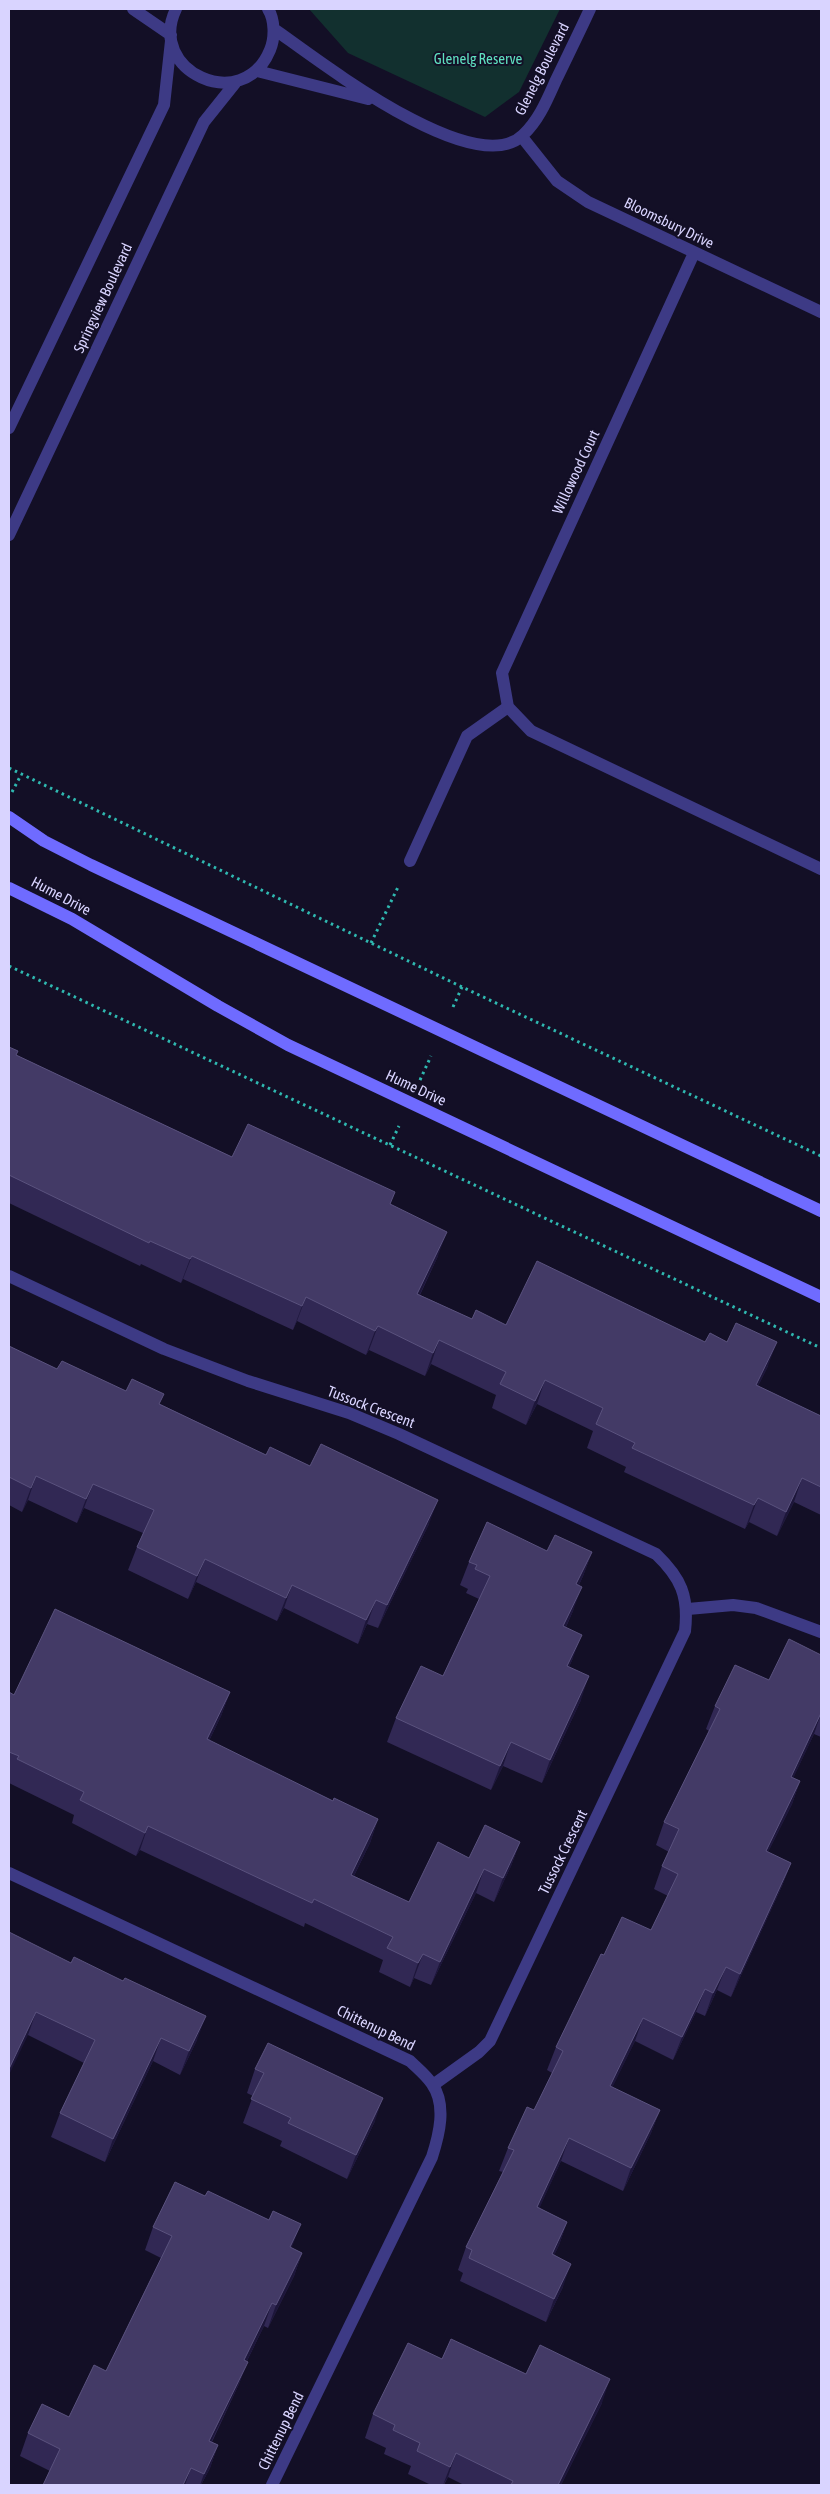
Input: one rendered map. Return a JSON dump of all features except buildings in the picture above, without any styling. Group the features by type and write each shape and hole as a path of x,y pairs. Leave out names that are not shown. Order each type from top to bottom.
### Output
{"street":[{"path":"133,9 171,38 177,57 188,70 203,80 219,83 236,82 257,71 270,52 274,29 268,9"},
{"name":"Springview Boulevard","path":"9,428 164,105 176,9"},
{"name":"Glenelg Boulevard","path":"274,29 377,102 448,136 475,145 500,146 522,137 538,117 590,9"},
{"name":"Glenelg Boulevard","path":"257,71 377,102"},
{"name":"Springview Boulevard","path":"9,535 204,122 236,82"},
{"name":"Bloomsbury Drive","path":"522,137 557,181 588,202 821,312"},
{"name":"Willowood Court","path":"508,707 502,673 694,253"},
{"path":"410,862 467,736 508,707 531,731 821,868"},
{"path":"9,817 44,841 91,865 821,1211"},
{"name":"Hume Drive","path":"9,888 72,919 218,1006 288,1045 821,1297"},
{"name":"Tussock Crescent","path":"9,1276 164,1349 248,1381 349,1413 390,1430 656,1554 671,1568 682,1588 688,1610 685,1631 677,1651 490,2040 479,2052 433,2085"},
{"path":"688,1610 733,1605 756,1608 821,1632"},
{"name":"Chittenup Bend","path":"9,1873 410,2061 433,2085 441,2113 439,2133 432,2157 274,2485"}],"path":[{"path":"9,768 21,776 462,987 821,1156"},
{"path":"9,797 21,776"},
{"path":"371,943 410,862"},
{"path":"9,966 821,1348"},
{"path":"390,1145 462,987"}],"green space":[{"name":"Glenelg Reserve","path":"309,9 560,9 519,92 485,117 348,53"}]}
